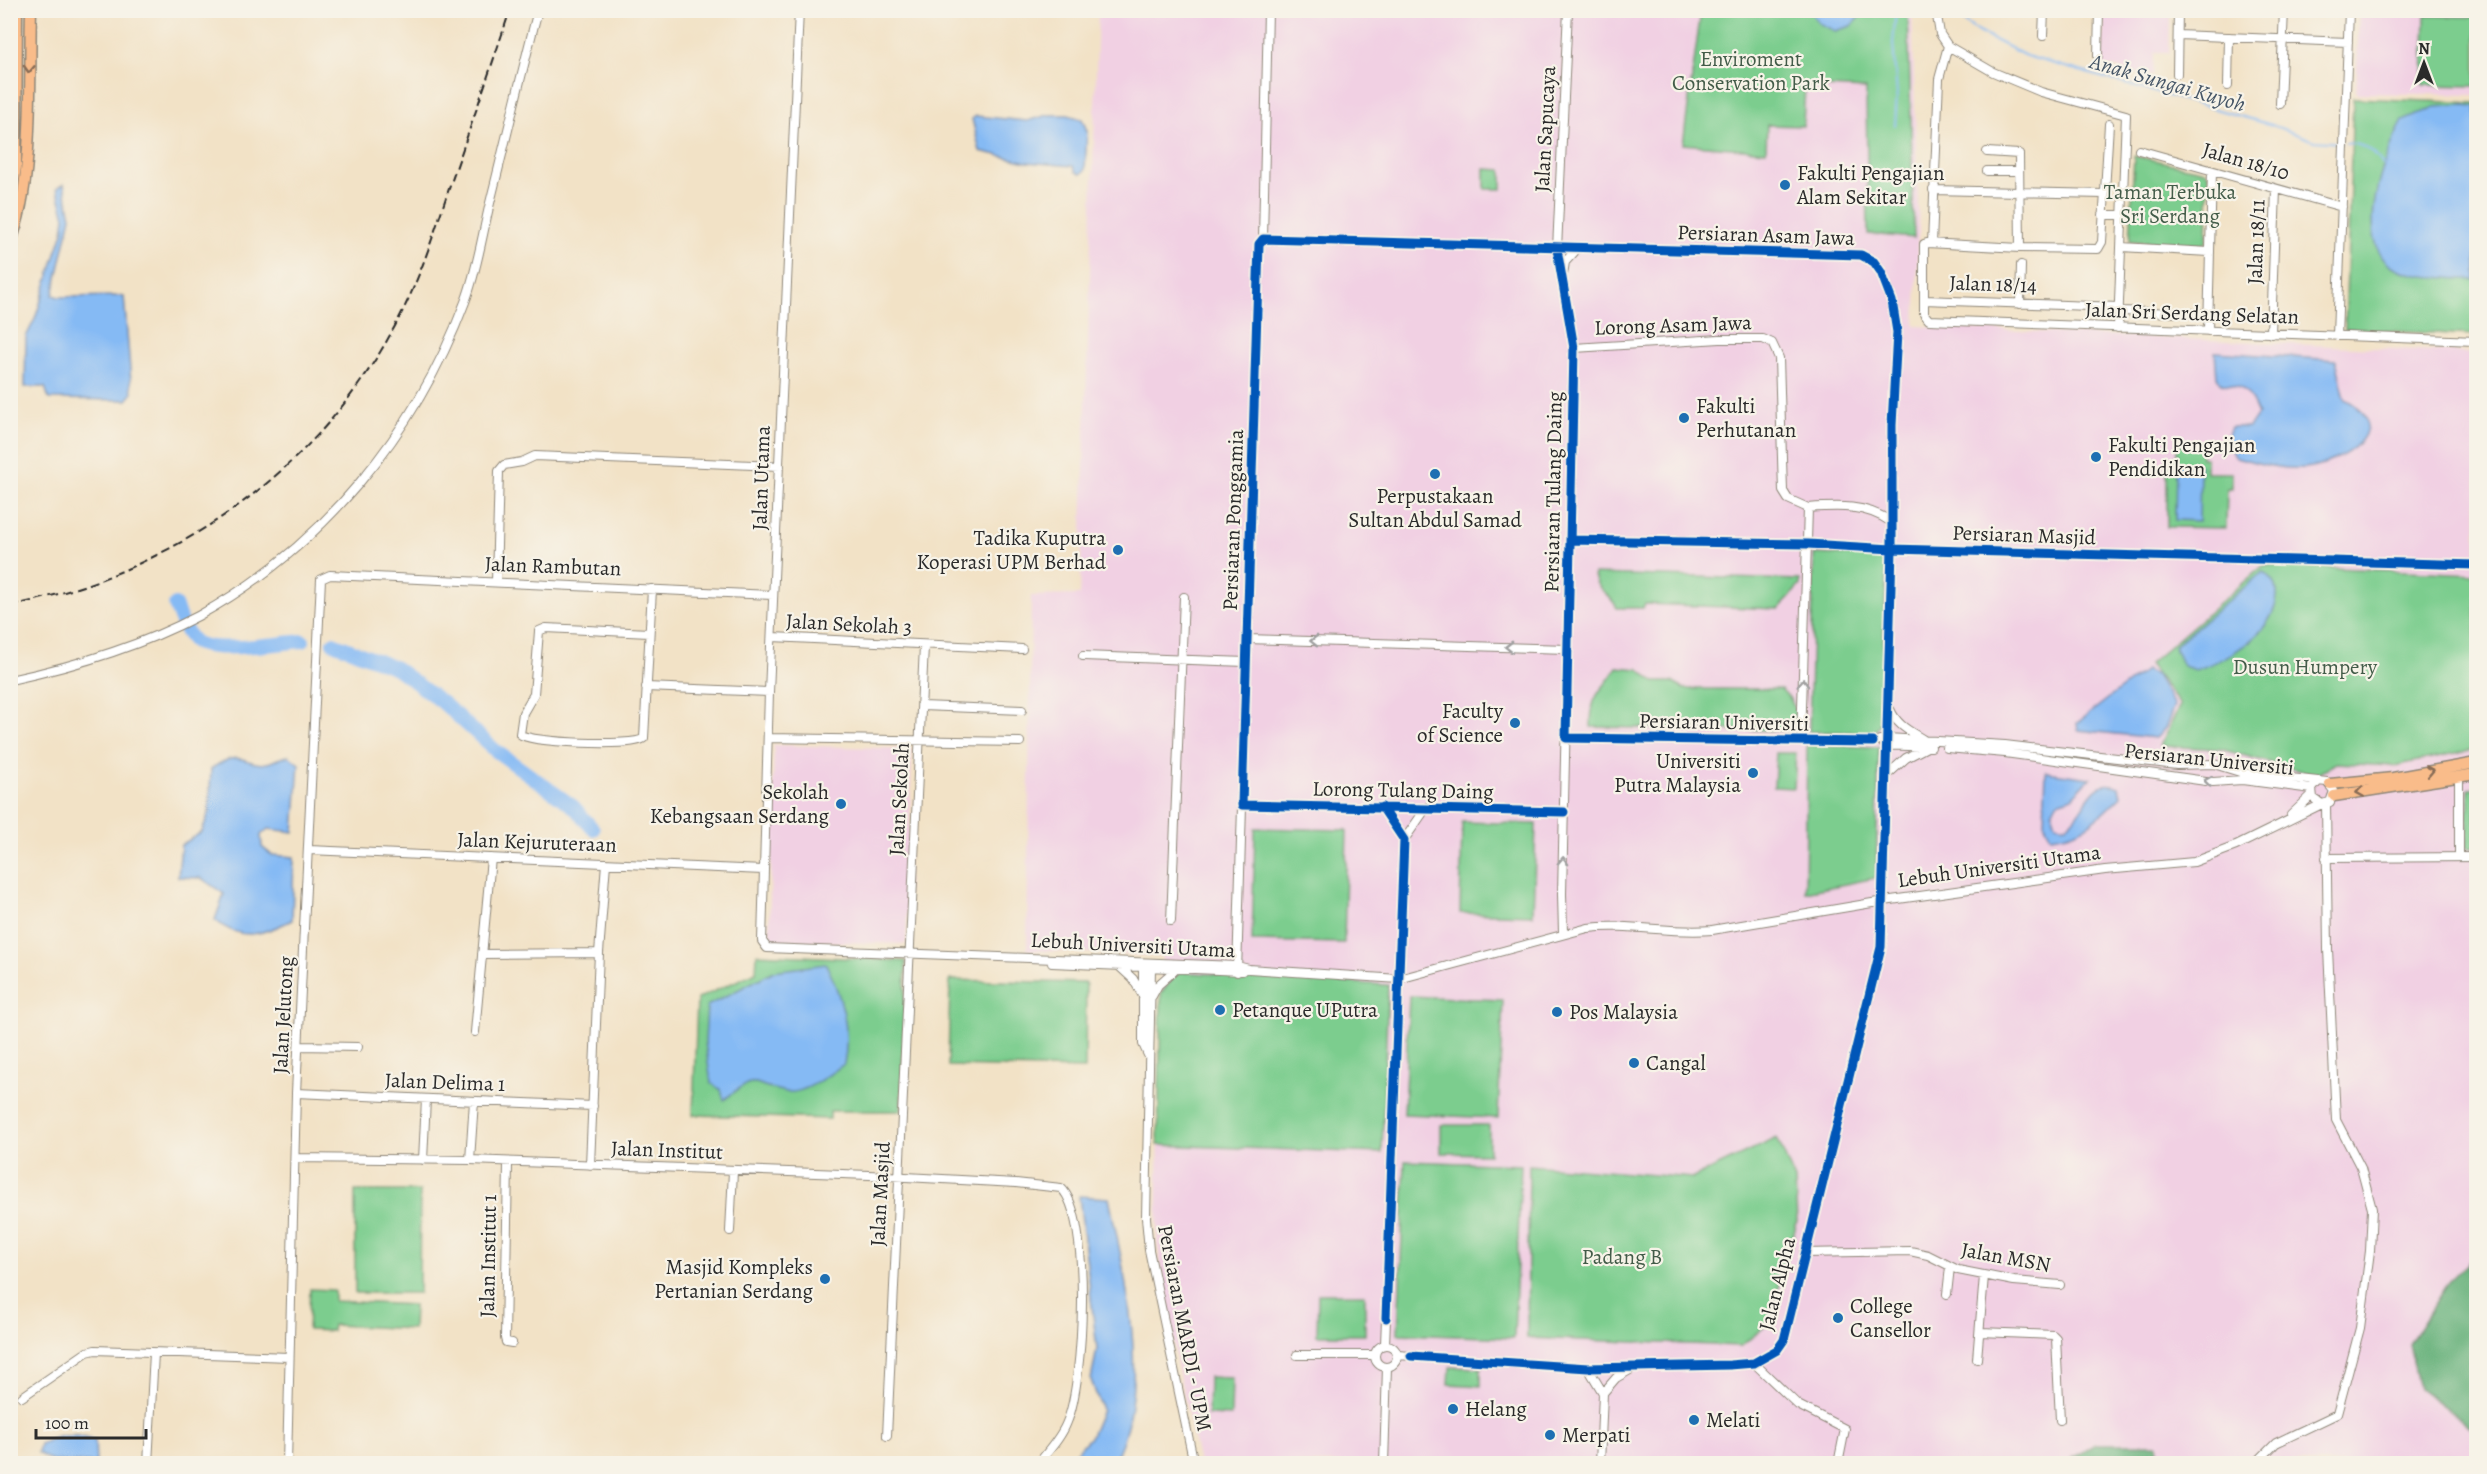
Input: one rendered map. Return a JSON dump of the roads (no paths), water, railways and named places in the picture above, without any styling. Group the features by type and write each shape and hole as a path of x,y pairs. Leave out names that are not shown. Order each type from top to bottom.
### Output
{"main road":[{"path":"10,205 16,167 13,63 16,10"},
{"path":"10,244 19,216 27,160 31,10"},
{"path":"2330,784 2393,778 2476,763"},
{"name":"Lebuh Universiti Utama","path":"2328,802 2476,774"}],"street":[{"path":"10,23 16,10"},
{"path":"10,680 64,668 129,647 199,615 239,590 293,550 331,515 398,433 447,345 466,300 538,10"},
{"name":"Jalan Utama","path":"799,10 773,595 763,870 763,946 771,949 910,953"},
{"name":"Persiaran Ponggamia","path":"1237,969 1259,244 1263,239 1268,10"},
{"name":"Jalan Sapucaya","path":"1557,249 1568,10"},
{"path":"1936,10 1940,34 1948,46 2017,83 2126,115 2118,328"},
{"path":"2043,36 2044,10"},
{"path":"2098,56 2099,10"},
{"path":"2177,74 2178,10"},
{"path":"2280,104 2284,10"},
{"path":"2337,336 2349,10"},
{"path":"2178,35 2348,42"},
{"path":"2228,86 2229,37"},
{"name":"Jalan 18/14","path":"1948,46 1939,79 1930,243 1924,244 1924,300 2208,314"},
{"path":"1930,243 2096,251 2102,242 2109,124"},
{"name":"Jalan 18/10","path":"2139,150 2342,207"},
{"path":"1987,152 2017,152 2020,248"},
{"path":"1987,171 2019,171"},
{"path":"2208,331 2212,171"},
{"name":"Jalan 18/11","path":"2271,334 2276,189"},
{"path":"1933,190 2104,194"},
{"path":"2103,215 2122,215"},
{"name":"Persiaran Asam Jawa","path":"1263,239 1557,249 1862,255 1874,262 1887,286 1897,332 1888,704 1882,743 1887,775 1884,901"},
{"path":"2121,247 2209,252"},
{"name":"Persiaran Tulang Daing","path":"1557,249 1574,348 1563,933"},
{"path":"1563,276 1565,262 1578,249"},
{"path":"2020,304 2021,265"},
{"name":"Jalan Sri Serdang Selatan","path":"1924,300 1924,314 1929,320 2476,341"},
{"name":"Lorong Asam Jawa","path":"1574,348 1720,339 1763,339 1772,343 1779,358 1783,490 1788,499 1808,508"},
{"path":"496,582 499,471 504,465 522,462 535,456 780,466"},
{"path":"1801,741 1808,508 1854,507 1874,511 1891,522"},
{"name":"Persiaran Masjid","path":"1570,540 1808,544 1892,549 2476,565"},
{"name":"Jalan Rambutan","path":"330,575 773,595"},
{"name":"Jalan Jelutong","path":"287,1464 296,1093 309,850 319,588 322,578 330,575"},
{"path":"649,633 546,628 539,631 534,694 523,713 520,734 535,740 629,744 641,741 645,733 652,589"},
{"path":"1171,921 1184,597"},
{"name":"Jalan Sekolah 3","path":"772,637 1022,649"},
{"path":"1247,639 1568,649"},
{"name":"Jalan Sekolah","path":"910,953 924,646"},
{"path":"1083,656 1246,662"},
{"path":"646,687 770,692"},
{"path":"1887,775 1927,744 1894,720 1888,704"},
{"path":"922,706 1022,710"},
{"path":"768,738 1020,742"},
{"name":"Persiaran Universiti","path":"1566,738 2005,745 2177,765 2214,764 2314,789"},
{"name":"Persiaran Universiti","path":"1927,744 2213,782 2241,780 2314,789"},
{"path":"2459,777 2459,858"},
{"path":"2255,1464 2276,1443 2337,1414 2360,1328 2370,1251 2372,1209 2361,1168 2336,1120 2326,858 2330,784 2314,789 2315,801 2328,802"},
{"name":"Lebuh Universiti Utama","path":"2286,819 2314,789"},
{"name":"Lebuh Universiti Utama","path":"1015,959 1063,965 1176,970 1249,969 1400,979 1563,933 1605,926 1684,933 1712,930 1884,901 2106,870 2194,862 2236,846 2286,819 2328,802"},
{"name":"Lorong Tulang Daing","path":"1242,805 1427,807 1564,812"},
{"path":"1382,807 1404,840"},
{"path":"1385,1345 1404,840 1427,807"},
{"name":"Jalan Kejuruteraan","path":"309,850 763,870"},
{"path":"475,1032 491,858"},
{"path":"2326,858 2476,858"},
{"path":"590,1166 599,953 606,863"},
{"name":"Jalan Alpha","path":"1397,1355 1632,1369 1754,1363 1777,1350 1784,1340 1881,947 1884,901"},
{"path":"482,954 599,953"},
{"name":"Lebuh Universiti Utama","path":"910,953 1197,965 1237,969"},
{"name":"Jalan Masjid","path":"887,1436 910,953"},
{"path":"1088,960 1147,967 1197,965"},
{"path":"1120,967 1148,996 1176,970"},
{"name":"Persiaran MARDI - UPM","path":"1147,967 1151,1044 1148,1055 1146,1218 1149,1250 1194,1464"},
{"path":"299,1046 358,1047"},
{"name":"Jalan Delima 1","path":"296,1093 593,1106"},
{"path":"423,1160 426,1099"},
{"path":"470,1161 474,1101"},
{"name":"Jalan Institut","path":"295,1158 470,1161 900,1177 1037,1184 1061,1188 1067,1193 1083,1274 1082,1334 1072,1408 1062,1434 1038,1464"},
{"name":"Jalan Institut 1","path":"508,1164 505,1338 506,1342 512,1343"},
{"path":"730,1231 733,1171"},
{"name":"Jalan MSN","path":"1804,1253 1910,1251 1928,1255 1950,1267 1984,1276 2060,1285"},
{"path":"1947,1294 1950,1267"},
{"path":"1977,1359 1984,1276"},
{"path":"1981,1332 2053,1335 2056,1338 2060,1420"},
{"path":"1385,1345 1395,1349 1397,1355 1393,1365 1387,1367 1380,1364 1376,1355 1379,1348 1385,1345"},
{"path":"21,1397 87,1352 103,1349 154,1353 290,1357"},
{"path":"148,1464 154,1353"},
{"path":"1297,1355 1376,1355"},
{"path":"1754,1363 1798,1404 1845,1429 1838,1464"},
{"path":"1384,1464 1387,1367"},
{"path":"1588,1368 1603,1393 1600,1464"},
{"path":"1603,1393 1616,1378 1632,1369"}],"water":[{"path":"1810,11 1865,11 1851,26 1835,31 1818,23"},
{"path":"2476,106 2476,280 2423,276 2403,271 2394,267 2381,255 2375,238 2373,218 2376,197 2388,154 2403,121 2435,107"},
{"path":"1048,115 1068,115 1082,119 1087,131 1085,170 1081,174 1076,172 1073,166 1027,162 980,151 972,119 976,116 1027,121"},
{"path":"64,184 71,217 53,295 59,297 124,296 132,394 127,400 49,399 45,387 25,387 26,337 35,319 63,232 65,217 57,188"},
{"path":"2215,352 2336,360 2345,399 2361,410 2367,422 2366,433 2359,443 2333,460 2304,468 2269,466 2236,457 2226,439 2231,427 2249,427 2258,414 2246,392 2223,384 2217,378"},
{"path":"2176,465 2200,466 2199,521 2175,520"},
{"path":"2263,572 2274,581 2277,593 2272,615 2264,626 2245,645 2220,660 2196,670 2183,666 2174,646"},
{"path":"2145,670 2156,675 2174,705 2166,727 2156,738 2078,730 2077,723"},
{"path":"289,756 299,764 294,832 268,829 261,835 262,847 272,855 294,857 292,920 253,934 234,932 215,920 224,894 201,878 178,877 181,845 202,832 209,812 211,769 230,759 238,758 263,764"},
{"path":"2046,772 2090,778 2072,797 2057,802 2052,812 2056,824 2066,826 2079,813 2095,790 2101,786 2109,784 2119,787 2121,796 2090,824 2073,832 2051,837 2044,822"},
{"path":"826,964 837,988 844,1013 846,1051 844,1064 801,1090 786,1092 749,1083 724,1100 721,1090 711,1083 705,1042 707,1006 774,971"},
{"path":"1079,1196 1109,1198 1128,1297 1134,1368 1132,1402 1125,1434 1113,1463 1067,1463 1091,1436 1102,1410 1091,1380 1097,1349"},
{"path":"58,1436 77,1436 95,1440 96,1463 52,1461 38,1453 40,1444"}],"waterway":[{"name":"Anak Sungai Kuyoh","path":"1895,125 1897,95 1893,43 1896,10"},
{"name":"Anak Sungai Kuyoh","path":"1949,10 1978,32 2026,56 2272,125 2315,141 2341,143"},
{"name":"Anak Sungai Kuyoh","path":"2346,143 2368,149 2383,165"},
{"path":"175,605 188,635 195,642 204,645 231,647 303,641"},
{"path":"333,643 396,668 443,703 496,751 574,807 593,829"}],"railway":[{"path":"10,606 73,589 134,566 191,536 245,500 294,459 338,412 375,360 413,288 510,10"}],"place":[{"name":"Fakulti Pengajian Alam Sekitar","path":"1785,185"},
{"name":"Fakulti Perhutanan","path":"1684,418"},
{"name":"Fakulti Pengajian Pendidikan","path":"2096,457"},
{"name":"Perpustakaan Sultan Abdul Samad","path":"1435,474"},
{"name":"Tadika Kuputra Koperasi UPM Berhad","path":"1118,550"},
{"name":"Faculty of Science","path":"1515,723"},
{"name":"Universiti Putra Malaysia","path":"1753,773"},
{"name":"Sekolah Kebangsaan Serdang","path":"841,804"},
{"name":"Petanque UPutra","path":"1220,1010"},
{"name":"Pos Malaysia","path":"1557,1012"},
{"name":"Cangal","path":"1634,1063"},
{"name":"Masjid Kompleks Pertanian Serdang","path":"825,1279"},
{"name":"College Cansellor","path":"1838,1318"},
{"name":"Helang","path":"1453,1409"},
{"name":"Melati","path":"1694,1420"},
{"name":"Merpati","path":"1550,1435"}],"park label":[{"name":"Enviroment Conservation Park","path":"1751,71"},
{"name":"Taman Terbuka Sri Serdang","path":"2170,204"},
{"name":"Dusun Humpery","path":"2305,667"},
{"name":"Padang B","path":"1622,1257"}]}
